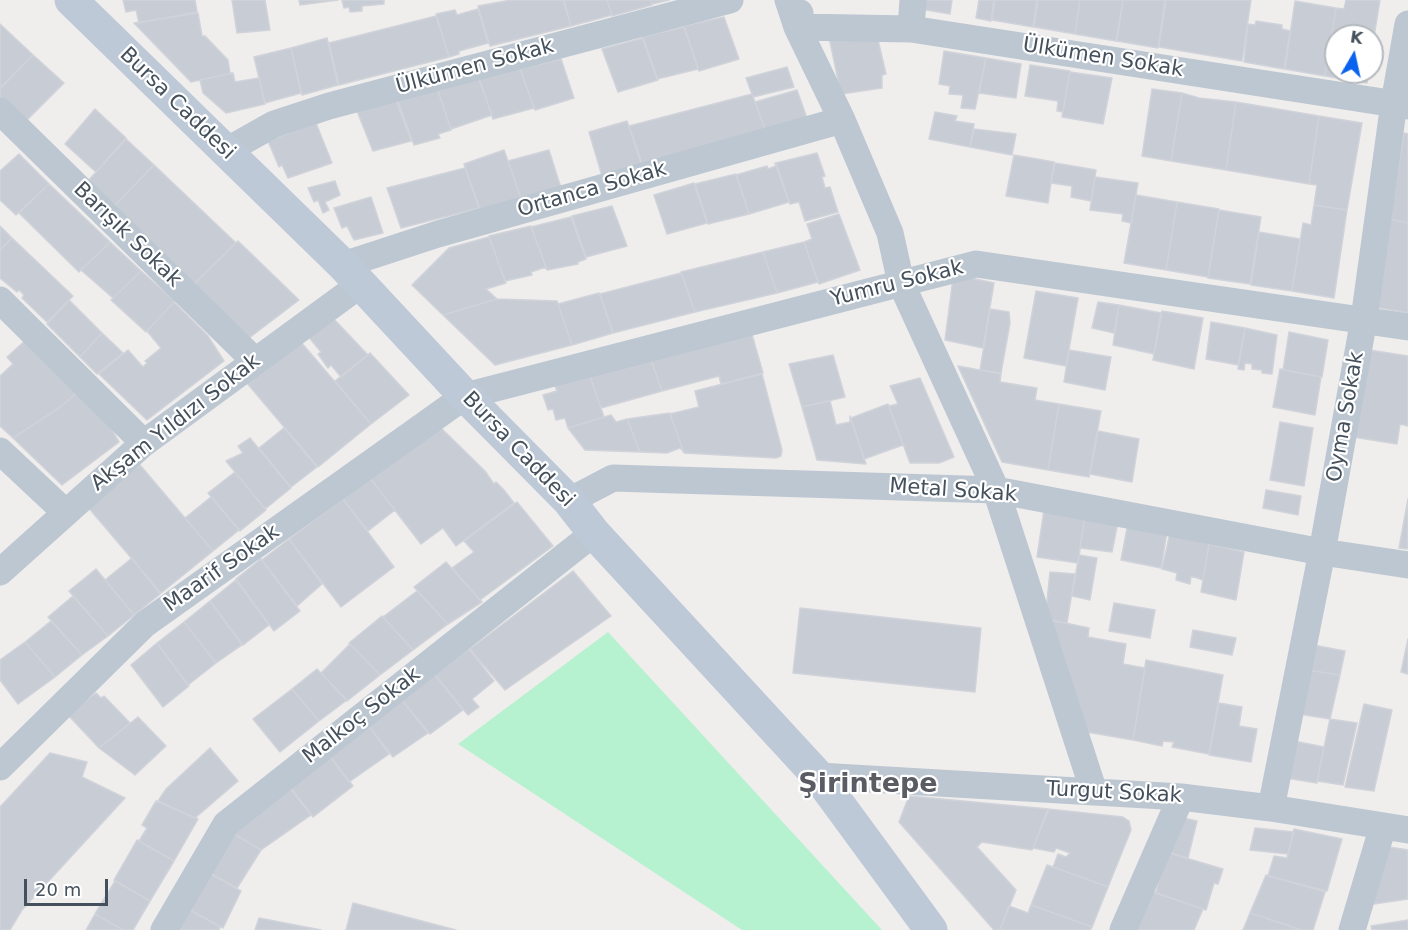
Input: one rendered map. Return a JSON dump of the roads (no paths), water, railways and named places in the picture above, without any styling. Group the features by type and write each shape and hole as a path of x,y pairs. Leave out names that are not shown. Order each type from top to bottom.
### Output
{"main road":[{"name":"Bursa Caddesi","path":"71,0 352,274 465,396 569,501 594,533 818,776 931,930"}],"street":[{"name":"Ülkümen Sokak","path":"226,151 274,124 329,106 730,0"},
{"path":"788,0 797,27 842,120 890,233 901,283 996,490 1094,792"},
{"path":"797,27 803,0"},
{"path":"911,28 913,0"},
{"name":"Oyma Sokak","path":"1271,808 1322,552 1364,319 1401,104 1408,24"},
{"name":"Ülkümen Sokak","path":"797,27 911,28 1401,104"},
{"name":"Barışık Sokak","path":"0,111 254,360"},
{"name":"Ortanca Sokak","path":"352,274 449,231 842,120"},
{"name":"Yumru Sokak","path":"465,396 976,264 1408,327"},
{"name":"Akşam Yıldızı Sokak","path":"0,572 144,443 254,360 352,274"},
{"path":"0,300 144,443"},
{"name":"Maarif Sokak","path":"2,761 145,624 465,396"},
{"path":"0,452 65,512"},
{"name":"Metal Sokak","path":"569,501 613,478 996,490 1322,552 1408,565"},
{"name":"Malkoç Sokak","path":"164,930 226,824 594,533"},
{"name":"Turgut Sokak","path":"818,776 1181,797 1271,808 1395,828"},
{"path":"1123,930 1181,797"},
{"path":"1352,930 1395,828"}],"district":[{"name":"Şirintepe","path":"868,785"}]}
